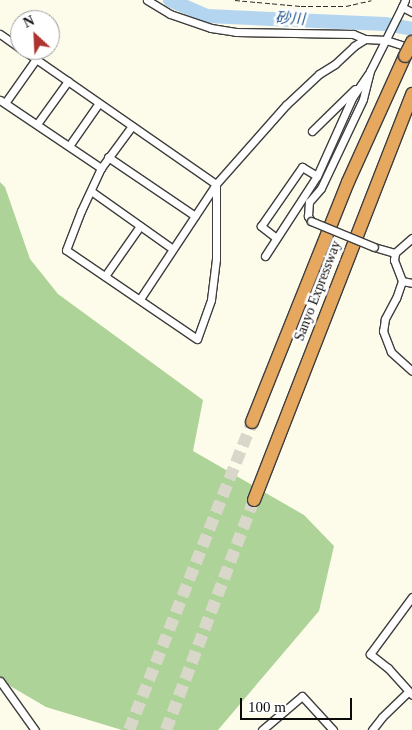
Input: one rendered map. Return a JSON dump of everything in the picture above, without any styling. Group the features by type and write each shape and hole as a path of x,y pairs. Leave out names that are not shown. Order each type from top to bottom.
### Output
{"highway":[{"name":"Sanyo Expressway","path":"252,422 348,182 412,42"},
{"name":"Sanyo Expressway","path":"254,500 412,94"}],"street":[{"path":"147,0 170,14 211,28 236,32 353,34 365,39 386,40 408,52"},
{"path":"265,256 275,237 316,176 402,6 412,12"},
{"path":"140,299 216,184 286,105 319,74 335,64 365,39"},
{"path":"35,60 3,102 101,168"},
{"path":"37,60 216,184"},
{"path":"370,71 363,99 321,188 309,202 308,216 311,221 374,247 395,253"},
{"path":"37,124 68,81"},
{"path":"312,131 360,86"},
{"path":"69,146 99,103"},
{"path":"132,126 101,168 66,250 197,339 211,300 216,259 216,184"},
{"path":"108,157 195,216"},
{"path":"275,237 261,226 302,167 316,176"},
{"path":"91,191 173,249"},
{"path":"105,276 140,226"},
{"path":"412,238 395,253 394,260 402,282 385,319 383,331 391,352 412,371"},
{"path":"402,282 412,283"},
{"path":"372,730 382,717 410,694 388,668 370,654 412,597"},
{"path":"0,681 35,730"},
{"path":"262,730 302,696 333,730"}],"path":[{"path":"234,0 319,6 346,6 371,0"}],"green space":[{"path":"0,182 5,187 30,259 58,294 203,400 193,451 304,515 334,546 319,611 218,730 122,730 46,707 0,680"}],"waterway":[{"name":"砂川","path":"170,0 207,16 385,24 412,29"}],"tunnel":[{"path":"129,730 252,422"},
{"path":"166,730 254,500"}]}
